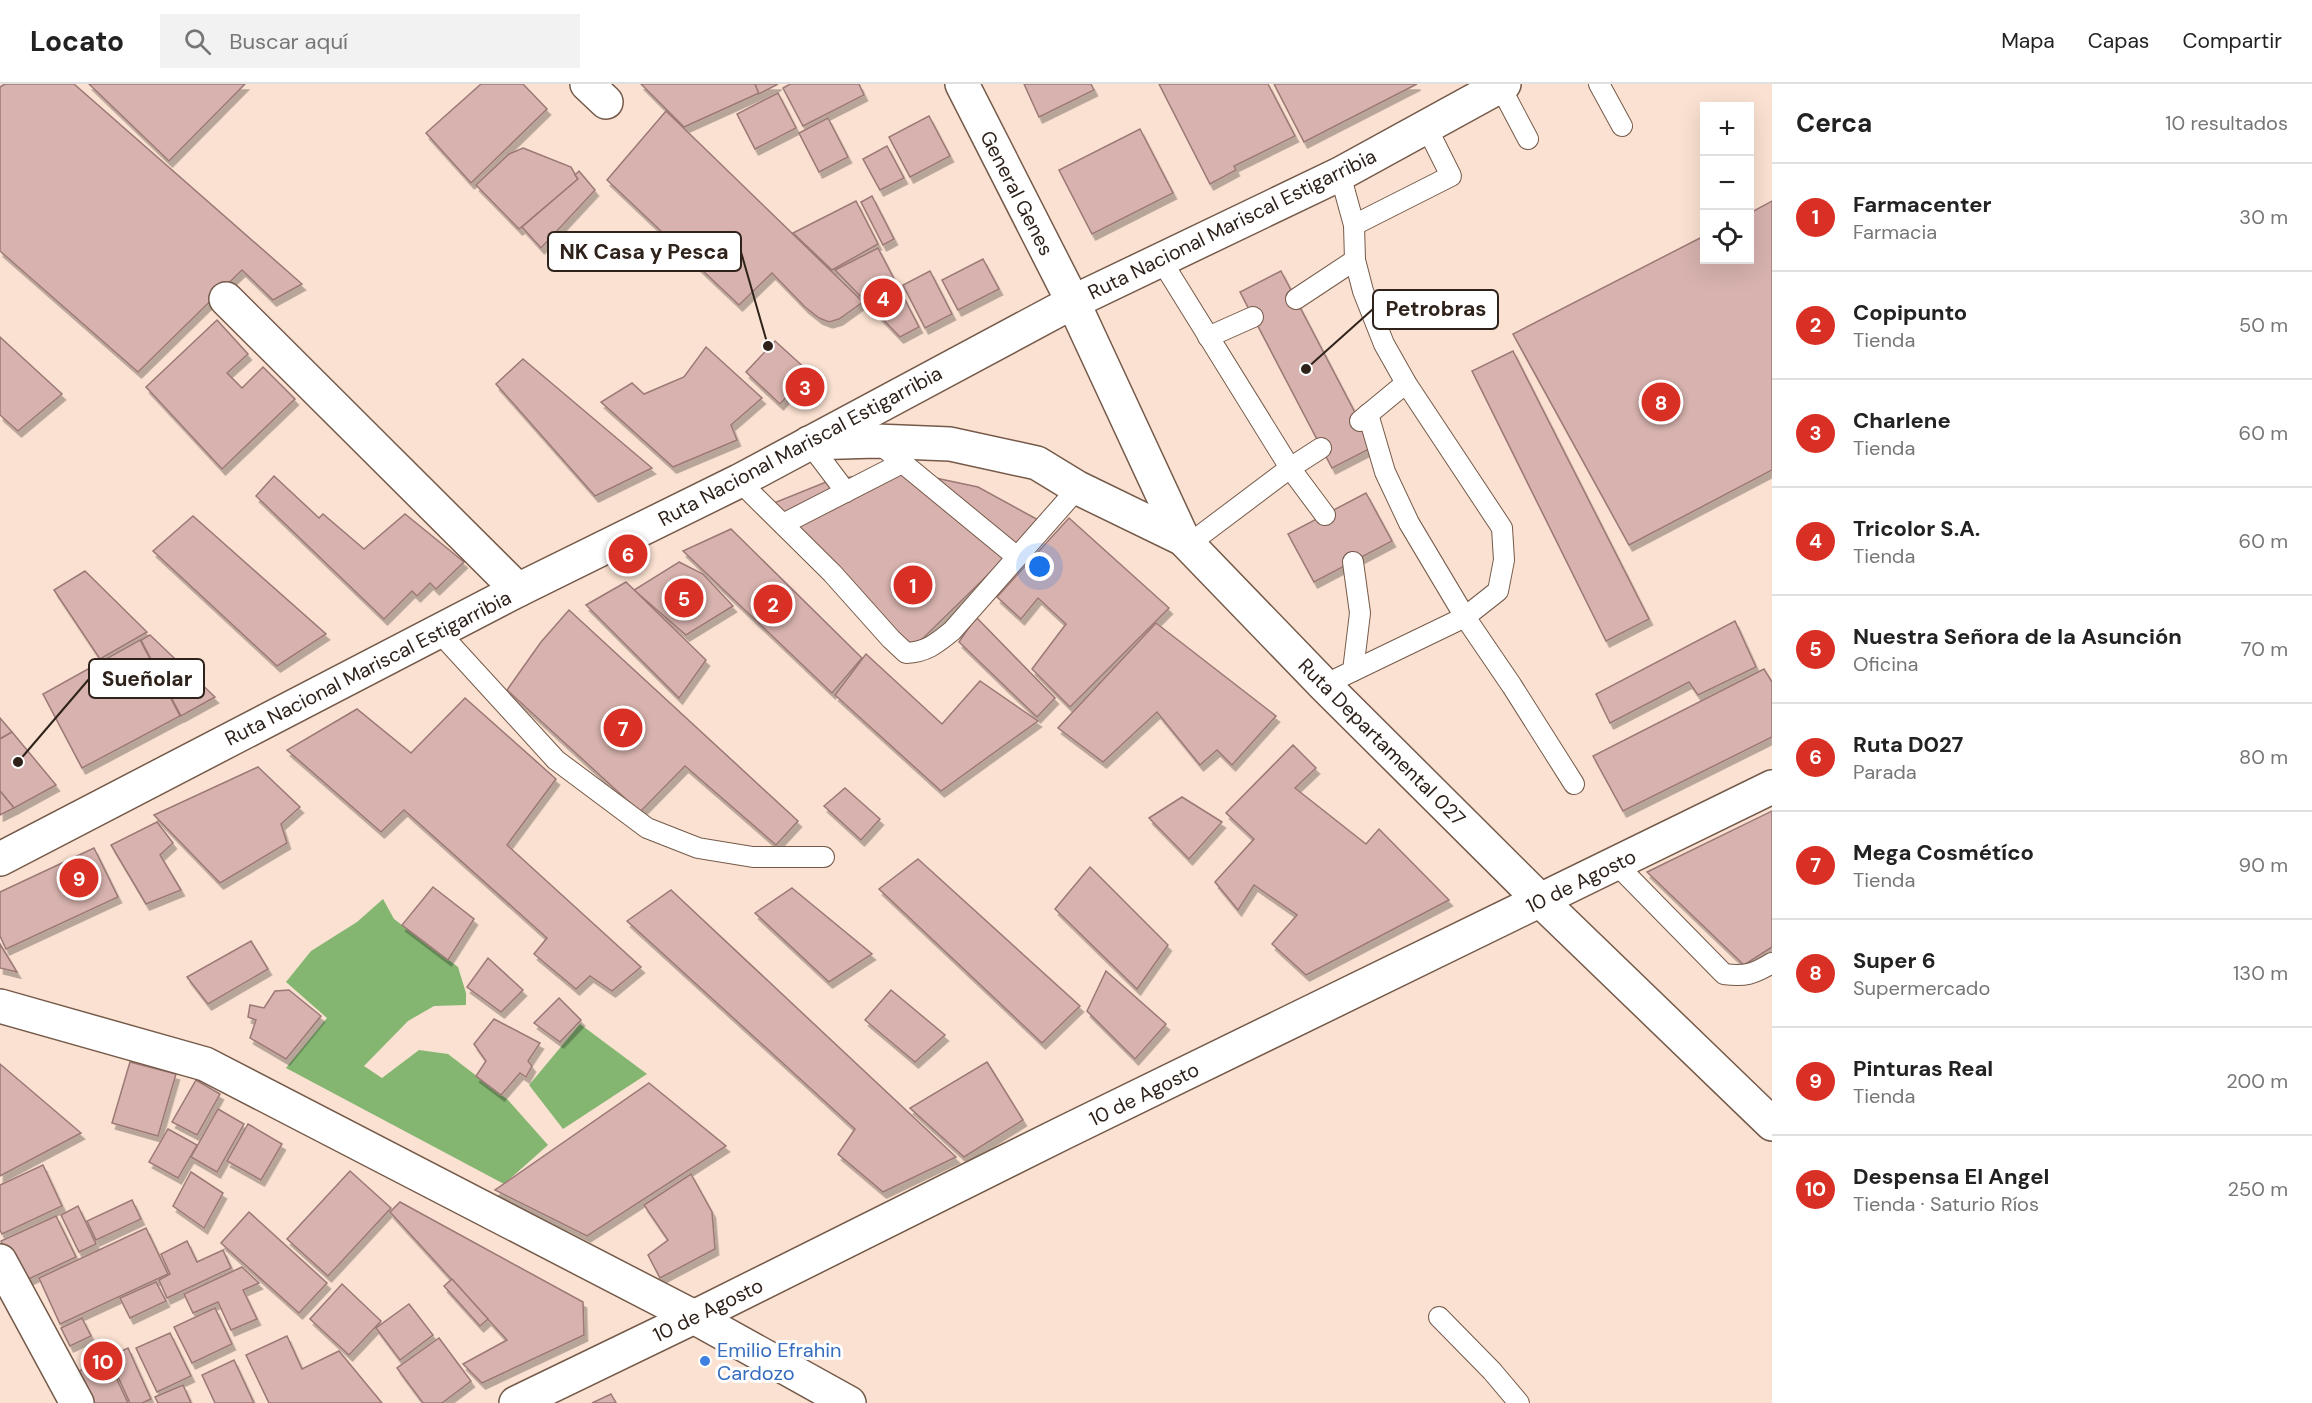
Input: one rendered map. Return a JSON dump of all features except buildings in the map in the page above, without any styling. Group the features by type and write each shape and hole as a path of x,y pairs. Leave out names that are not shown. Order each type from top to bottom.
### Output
{"main road":[{"name":"General Genes","path":"962,84 1073,302"},
{"name":"Ruta Nacional Mariscal Estigarribia","path":"0,859 518,590 740,481 1073,302 1340,174 1502,85"},
{"path":"226,299 518,590"},
{"name":"Ruta Departamental 027","path":"1073,302 1186,542 1324,686 1541,901 1772,1124"},
{"path":"809,443 876,441 950,444 1037,463 1078,488 1186,542"},
{"name":"10 de Agosto","path":"516,1403 1772,787"},
{"path":"0,1006 205,1064 487,1208 694,1317 849,1403"},
{"path":"0,1262 77,1403"}],"lane":[{"path":"1599,84 1622,126"},
{"path":"1502,85 1528,139"},
{"path":"1353,225 1451,176 1426,126"},
{"path":"1324,686 1465,617 1498,591 1504,560 1502,528 1406,383 1384,344 1363,291 1355,260 1353,225 1340,174"},
{"path":"1161,260 1290,468 1324,515"},
{"path":"1296,299 1355,260"},
{"path":"1208,337 1253,317"},
{"path":"1406,383 1364,417 1385,472 1409,523 1465,617 1574,784"},
{"path":"876,441 1017,557"},
{"path":"809,443 846,492"},
{"path":"1186,542 1321,448"},
{"path":"783,525 902,463"},
{"path":"740,481 906,653 920,652 933,647 952,630 1078,488"},
{"path":"1353,562 1360,613 1353,671"},
{"path":"439,632 556,760 647,828 698,848 753,857 824,857"},
{"path":"1616,864 1724,974 1736,976 1754,974 1772,963"},
{"path":"1439,1317 1492,1371 1519,1403"}],"green space":[{"path":"383,899 394,919 458,967 466,993 466,1005 434,1006 408,1021 364,1066 382,1078 419,1050 448,1054 508,1100 548,1145 504,1184 286,1068 327,1018 286,982 311,951 357,922"},
{"path":"580,1024 647,1074 563,1129 529,1085"}],"place":[{"name":"Tricolor S.A.","path":"883,298"},
{"name":"NK Casa y Pesca","path":"768,346"},
{"name":"Petrobras","path":"1306,369"},
{"name":"Charlene","path":"805,387"},
{"name":"Super 6","path":"1661,402"},
{"name":"Ruta D027","path":"628,554"},
{"name":"Farmacenter","path":"913,585"},
{"name":"Nuestra Señora de la Asunción","path":"684,598"},
{"name":"Copipunto","path":"773,604"},
{"name":"Mega Cosmétíco","path":"623,728"},
{"name":"Sueñolar","path":"18,762"},
{"name":"Pinturas Real","path":"79,878"},
{"name":"Despensa El Angel","path":"103,1361"},
{"name":"Emilio Efrahin Cardozo","path":"705,1361"}]}
